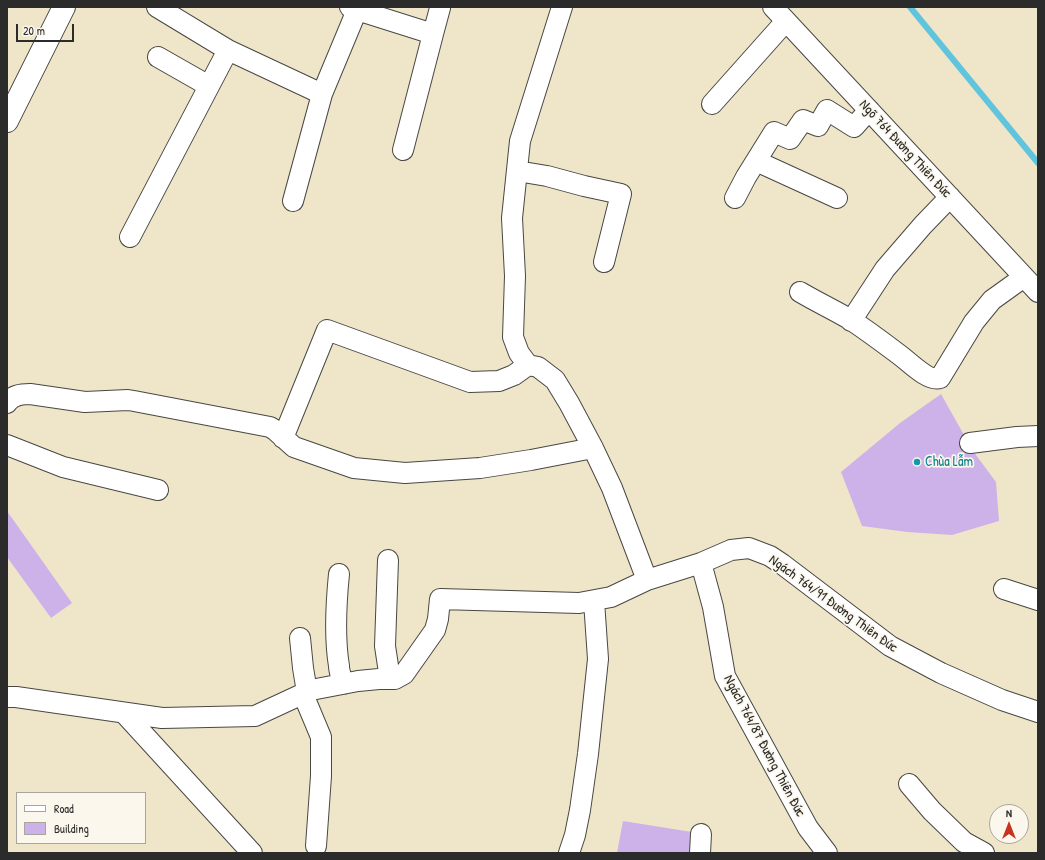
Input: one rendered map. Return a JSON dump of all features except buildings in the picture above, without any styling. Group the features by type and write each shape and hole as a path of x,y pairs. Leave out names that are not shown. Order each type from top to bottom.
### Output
{"main road":[{"path":"7,121 64,7"}],"street":[{"path":"157,7 228,50 322,94"},
{"path":"562,7 520,141 512,218 515,276 513,337 519,353 528,365 538,367 555,380 569,403 612,488 647,580"},
{"path":"403,150 440,8"},
{"path":"293,201 322,94 354,9 433,34"},
{"path":"712,104 779,14"},
{"name":"Ngõ 764 Đường Thiên Đức","path":"779,14 1038,292"},
{"path":"130,237 228,50"},
{"path":"158,57 209,86"},
{"path":"735,198 746,177 774,132 790,138 803,120 818,126 827,110 854,127 869,110"},
{"path":"756,161 837,198"},
{"path":"517,171 547,176 621,194 604,262"},
{"path":"852,321 885,269 923,225 950,197"},
{"path":"800,292 852,321 920,371 933,379 937,379 940,378 974,322 992,300 1024,277"},
{"path":"283,438 327,330 470,382 499,381 514,375 528,365"},
{"path":"7,403 13,396 22,394 81,402 134,401 270,427 294,447 354,468 405,473 480,468 593,448"},
{"path":"970,442 1038,436"},
{"path":"7,445 63,468 158,490"},
{"name":"Ngách 764/91 Đường Thiên Đức","path":"390,679 395,679 404,674 435,630 440,599 579,604 611,597 647,580 701,562 731,550 749,548 770,556 782,564 890,646 941,673 1002,700 1038,712"},
{"path":"7,697 16,697 162,718 255,716 311,690 358,681 390,679 385,646 388,560"},
{"name":"Ngách 764/87 Đường Thiên Đức","path":"701,562 712,607 725,676 808,828 828,853"},
{"path":"339,574 337,600 337,645 339,667 343,684"},
{"path":"1004,589 1038,600"},
{"path":"568,853 575,835 580,810 598,659 594,601"},
{"path":"300,638 305,693 321,737 321,776 316,846"},
{"path":"124,713 252,853"},
{"path":"908,784 932,812 964,842 984,853"}],"waterway":[{"path":"910,7 1038,163"}],"place":[{"name":"Chùa Lẫm","path":"917,462"}]}
